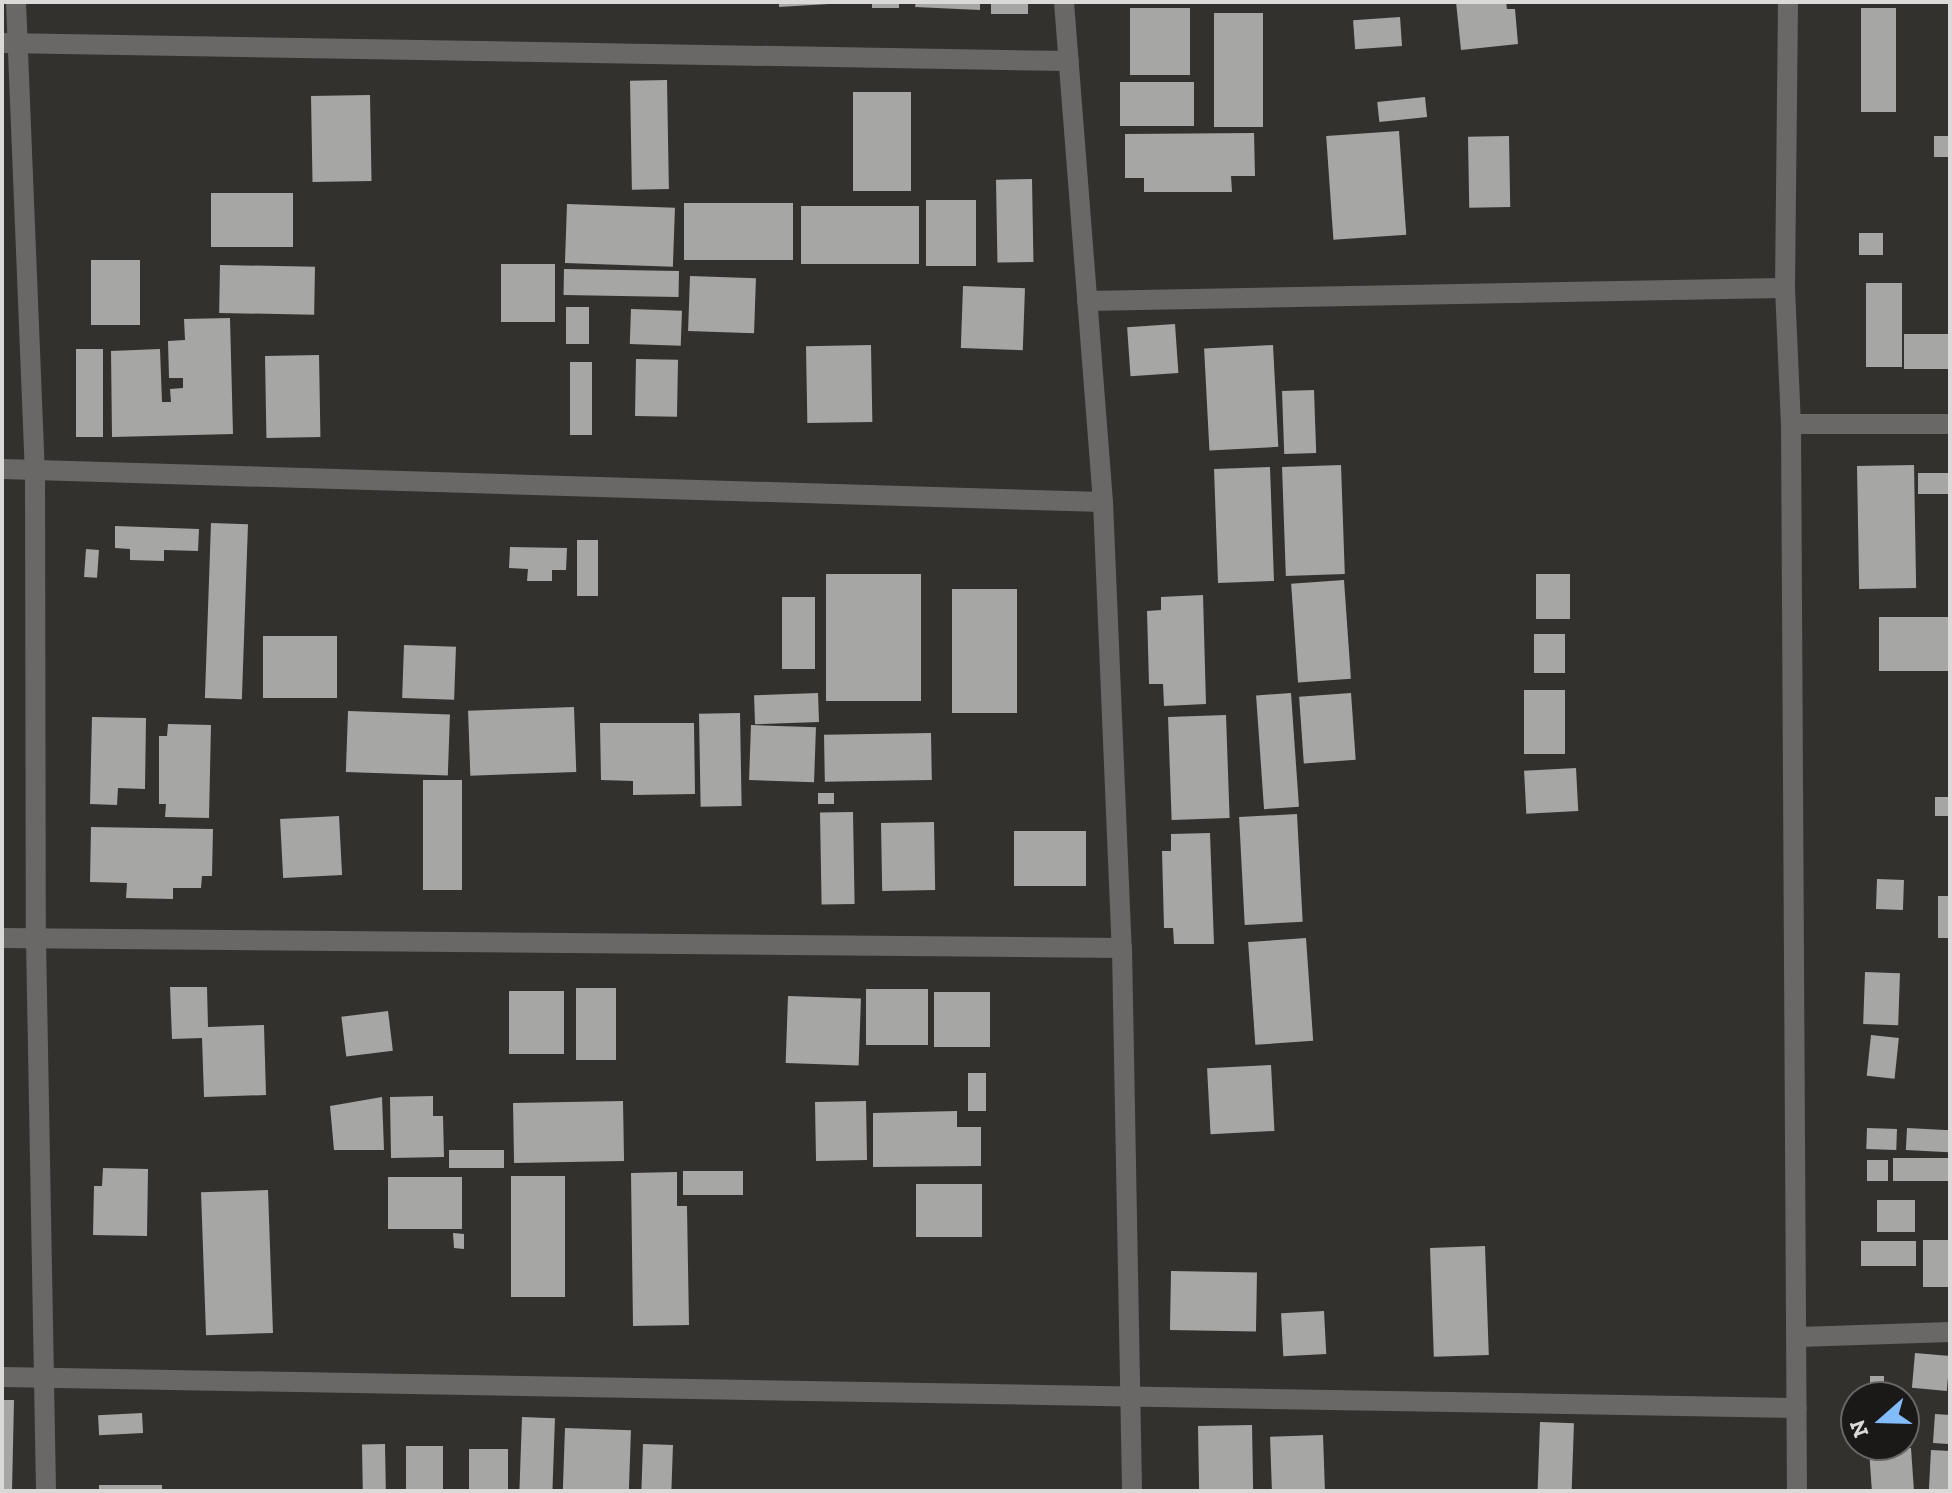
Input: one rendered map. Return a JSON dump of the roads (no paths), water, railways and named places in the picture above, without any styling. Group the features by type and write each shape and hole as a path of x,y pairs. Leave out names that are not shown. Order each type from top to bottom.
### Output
{"street":[{"path":"16,2 10,43 35,469 36,939 48,1379 46,1491"},
{"path":"1064,2 1103,502 1122,948 1132,1491"},
{"path":"1788,2 1785,288 1791,424 1799,1337 1797,1491"},
{"path":"10,43 1069,61"},
{"path":"1087,301 1785,288"},
{"path":"1791,424 1950,424"},
{"path":"2,469 1103,502"},
{"path":"2,938 1122,948"},
{"path":"1799,1337 1950,1332"},
{"path":"2,1377 1797,1408"}]}
